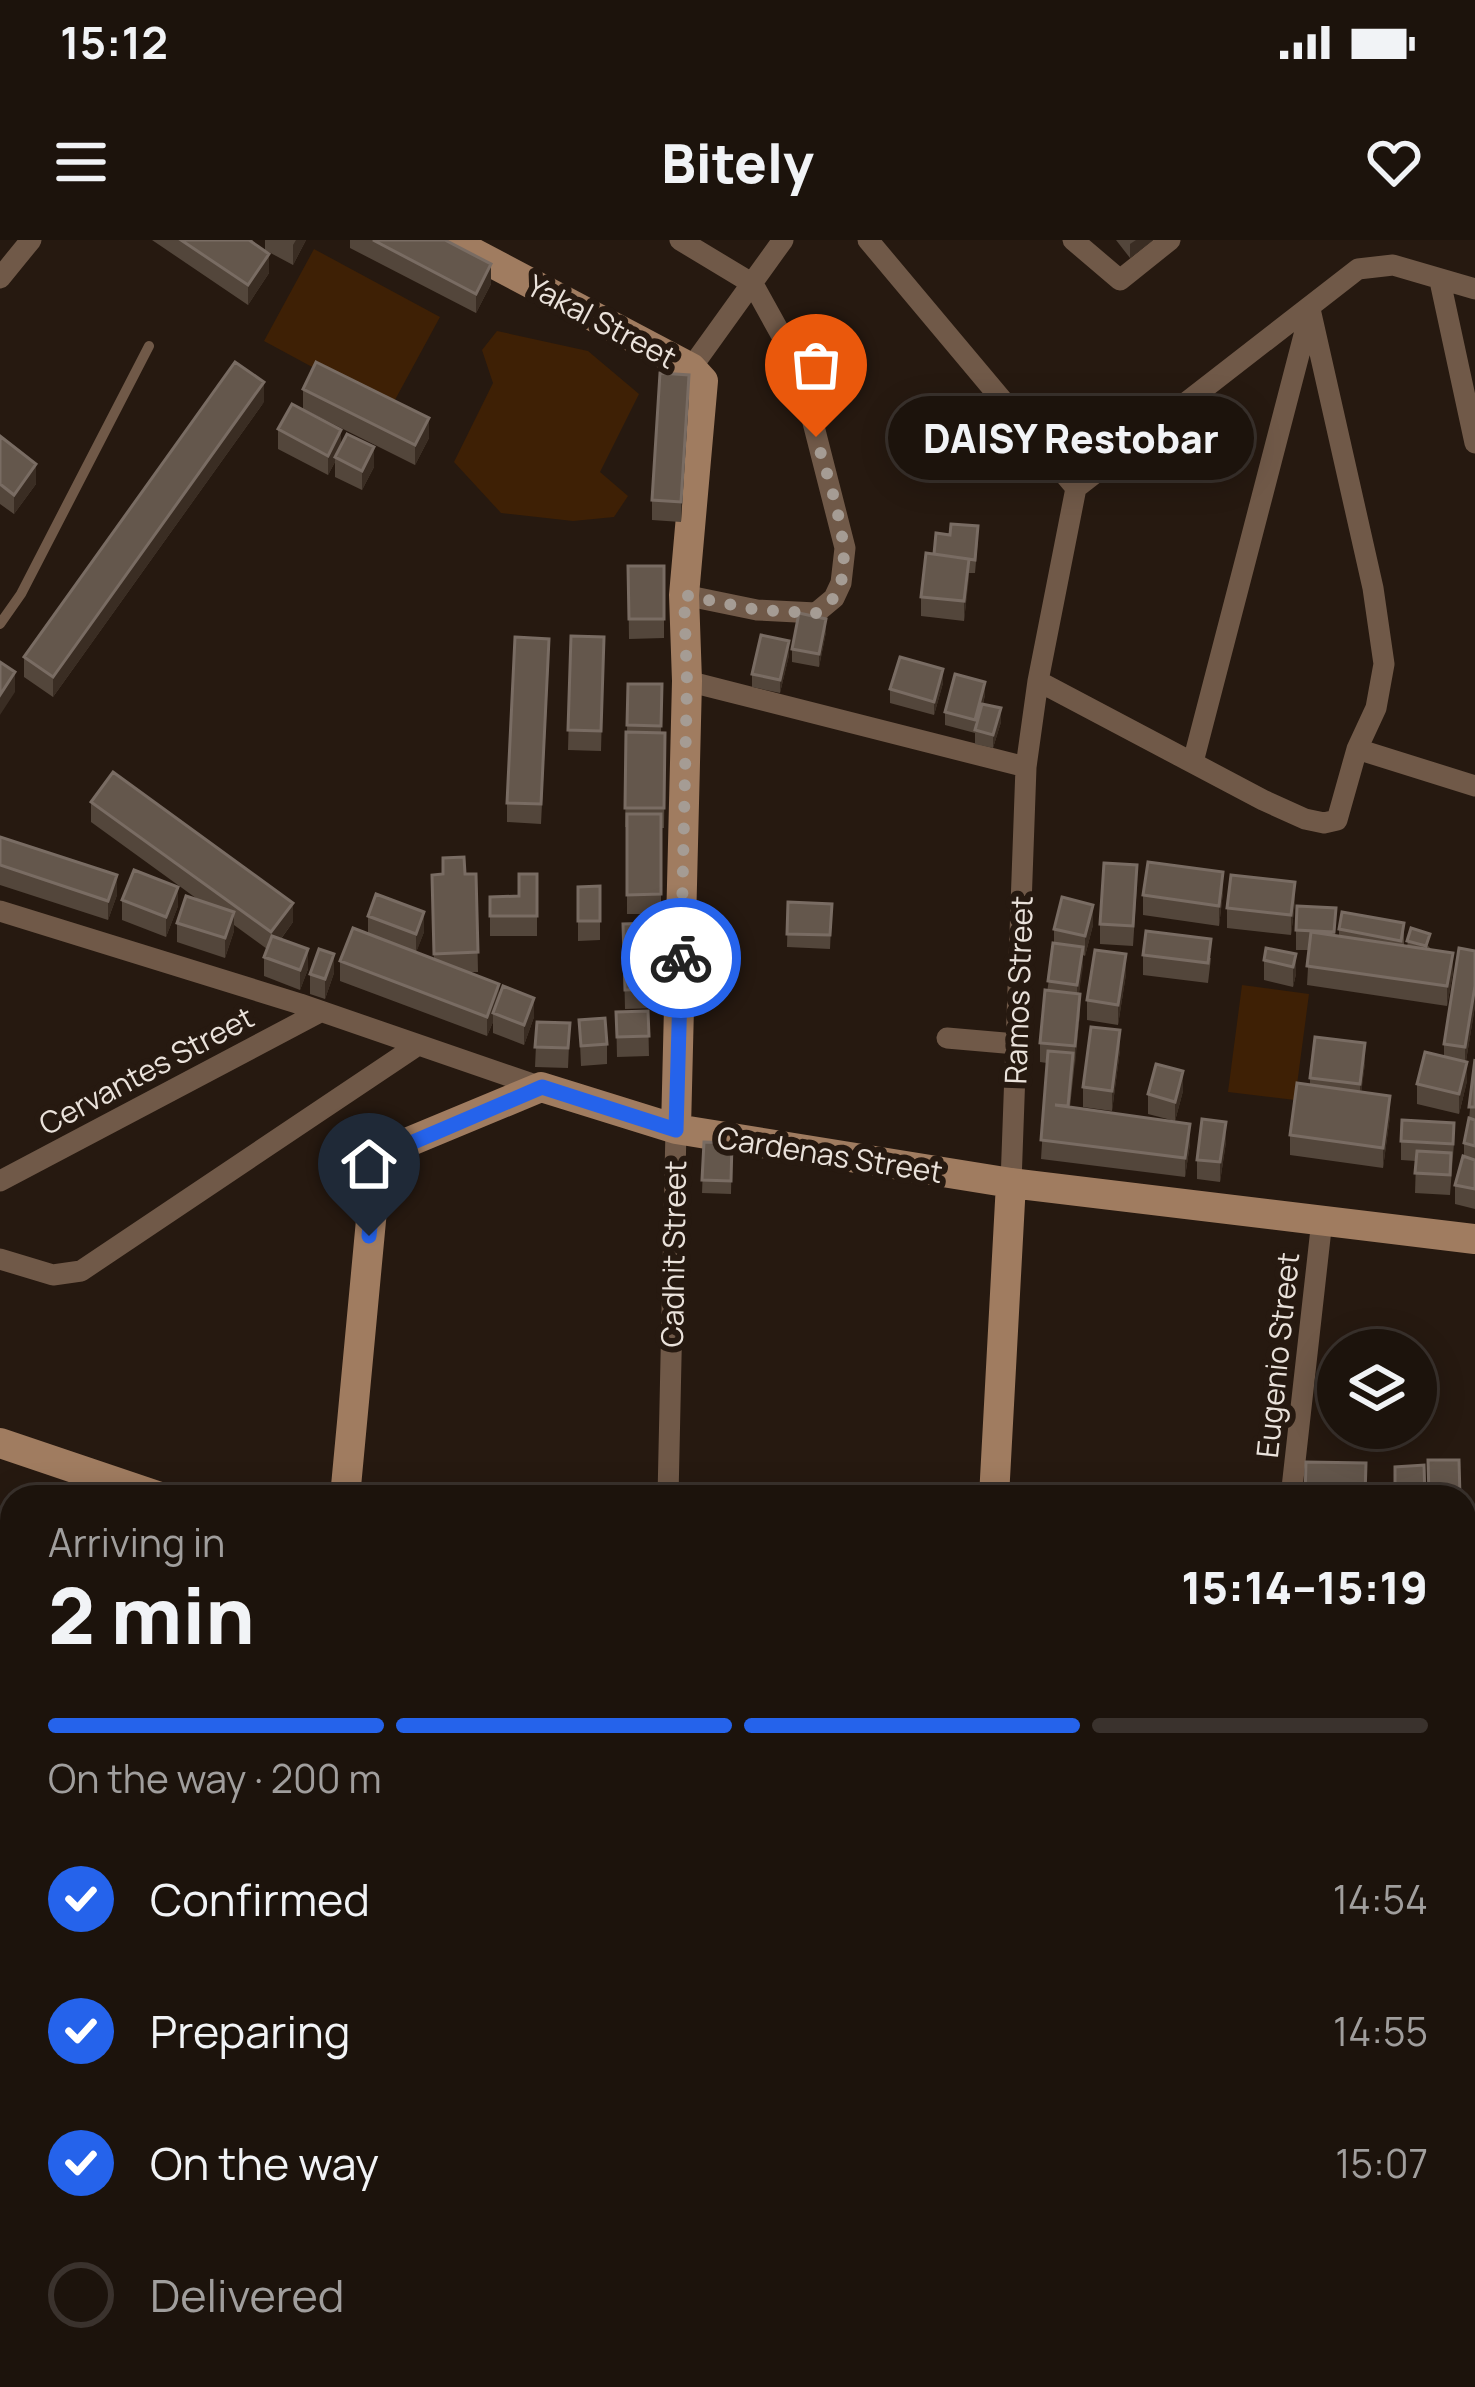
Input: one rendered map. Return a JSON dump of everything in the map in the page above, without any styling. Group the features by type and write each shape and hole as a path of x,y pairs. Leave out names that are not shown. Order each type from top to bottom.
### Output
{"street":[{"path":"680,240 753,284 784,340 807,400 845,548 841,583 834,598 816,613 757,610 684,595"},
{"path":"691,368 783,240"},
{"path":"868,240 1076,488 1358,269 1393,266 1475,290"},
{"path":"1073,240 1120,280 1170,240"},
{"path":"0,278 19,243"},
{"name":"Yakal Street","path":"467,244 691,368"},
{"path":"1440,281 1475,443"},
{"path":"1039,681 1263,800 1324,823 1337,820 1357,748 1376,708 1384,664 1373,588 1310,309"},
{"path":"1193,763 1310,309"},
{"name":"Cadhit Street","path":"668,1485 687,682 684,595 703,387 691,368"},
{"name":"Ramos Street","path":"995,1485 1026,766 1076,488"},
{"path":"687,682 1026,766"},
{"path":"1357,748 1475,786"},
{"name":"Cardenas Street","path":"0,911 676,1130 1011,1184 1475,1239"},
{"name":"Cervantes Street","path":"0,1181 320,1012"},
{"path":"947,1038 1016,1044"},
{"path":"0,1259 53,1275 81,1270 418,1045"},
{"path":"346,1485 375,1178 397,1149 542,1087"},
{"name":"Eugenio Street","path":"1292,1485 1322,1220"},
{"path":"0,1443 124,1485"}],"lane":[{"path":"0,625 21,594 148,346"}],"shaded area":[{"path":"314,249 440,317 390,409 264,341"},
{"path":"497,331 588,351 639,394 600,472 628,496 614,517 573,521 501,513 454,462 493,383 482,350"},
{"path":"1242,985 1309,994 1295,1100 1228,1092"}],"building":[{"path":"181,240 249,240 269,254 248,285"},
{"path":"373,240 445,240 491,264 476,294"},
{"path":"235,362 264,382 53,677 24,657"},
{"path":"316,362 429,418 415,445 303,389"},
{"path":"660,373 689,375 681,502 652,500"},
{"path":"292,404 341,430 328,456 278,429"},
{"path":"347,434 374,447 362,471 335,457"},
{"path":"0,436 36,464 14,495 0,484"},
{"path":"951,524 978,526 975,560 934,554 936,533 950,535"},
{"path":"926,553 969,559 964,601 921,597"},
{"path":"628,566 664,566 664,619 629,619"},
{"path":"799,613 826,619 819,654 792,649"},
{"path":"761,635 789,641 780,680 752,674"},
{"path":"571,636 604,637 601,731 568,730"},
{"path":"515,637 549,639 541,804 507,803"},
{"path":"900,657 943,669 934,702 890,689"},
{"path":"0,662 15,672 0,695"},
{"path":"955,674 985,682 975,720 945,712"},
{"path":"628,684 662,684 661,726 627,725"},
{"path":"982,704 1001,708 993,735 975,730"},
{"path":"626,732 665,733 664,808 625,808"},
{"path":"113,772 293,903 271,932 91,802"},
{"path":"627,814 661,814 661,894 627,895"},
{"path":"0,837 117,875 108,901 0,865"},
{"path":"464,857 465,874 476,874 478,952 434,954 432,875 443,874 443,858"},
{"path":"1148,862 1223,872 1219,906 1143,895"},
{"path":"1104,863 1137,865 1133,926 1100,924"},
{"path":"134,870 178,887 166,917 122,900"},
{"path":"519,874 537,874 537,916 490,916 490,897 519,896"},
{"path":"1231,875 1295,882 1291,915 1227,908"},
{"path":"600,886 600,921 578,921 578,887"},
{"path":"376,894 424,912 416,934 368,916"},
{"path":"186,896 234,912 225,938 177,923"},
{"path":"1062,897 1093,905 1085,936 1054,929"},
{"path":"788,902 832,904 830,935 787,934"},
{"path":"1297,906 1336,908 1334,932 1296,930"},
{"path":"1342,912 1404,923 1401,941 1339,929"},
{"path":"655,923 656,989 625,990 623,924"},
{"path":"353,928 499,984 487,1017 340,961"},
{"path":"1411,928 1430,934 1426,946 1407,941"},
{"path":"1146,931 1211,939 1208,963 1143,955"},
{"path":"1311,932 1453,953 1447,986 1307,966"},
{"path":"272,936 308,949 300,970 264,957"},
{"path":"1053,943 1083,947 1077,985 1048,981"},
{"path":"1266,948 1296,954 1293,967 1264,960"},
{"path":"1459,948 1475,951 1475,986 1465,1047 1444,1044"},
{"path":"319,949 334,954 325,979 310,974"},
{"path":"1095,950 1126,954 1118,1005 1087,1000"},
{"path":"503,986 534,998 524,1025 493,1013"},
{"path":"1045,990 1080,994 1075,1046 1040,1043"},
{"path":"648,1011 649,1036 617,1037 616,1012"},
{"path":"605,1018 607,1044 581,1046 579,1020"},
{"path":"537,1022 570,1023 568,1048 535,1047"},
{"path":"1091,1027 1120,1030 1112,1091 1083,1087"},
{"path":"1315,1037 1365,1043 1360,1084 1310,1078"},
{"path":"1048,1051 1073,1053 1068,1106 1055,1105 1190,1124 1185,1158 1041,1140"},
{"path":"1425,1052 1467,1062 1459,1094 1417,1084"},
{"path":"1475,1059 1475,1107 1469,1107"},
{"path":"1156,1064 1183,1071 1175,1102 1148,1094"},
{"path":"1297,1083 1390,1096 1383,1148 1290,1135"},
{"path":"1469,1118 1475,1120 1475,1146 1464,1143"},
{"path":"1202,1119 1226,1122 1220,1162 1197,1160"},
{"path":"1402,1120 1454,1123 1453,1144 1401,1141"},
{"path":"704,1142 732,1143 731,1181 702,1180"},
{"path":"1417,1151 1451,1153 1450,1175 1415,1173"},
{"path":"1463,1156 1475,1160 1475,1189 1455,1185"},
{"path":"1428,1460 1459,1460 1460,1485 1429,1485"},
{"path":"1306,1462 1366,1463 1365,1485 1305,1485"},
{"path":"1424,1465 1425,1485 1395,1485 1395,1467"}],"way so far":[{"path":"681,958 687,682 684,595 757,610 816,613 834,598 841,583 845,548 816,437"}],"place":[{"name":"DAISY Restobar","path":"816,437"}],"route":[{"path":"369,1236 375,1178 397,1149 542,1087 676,1130 681,958"}]}
